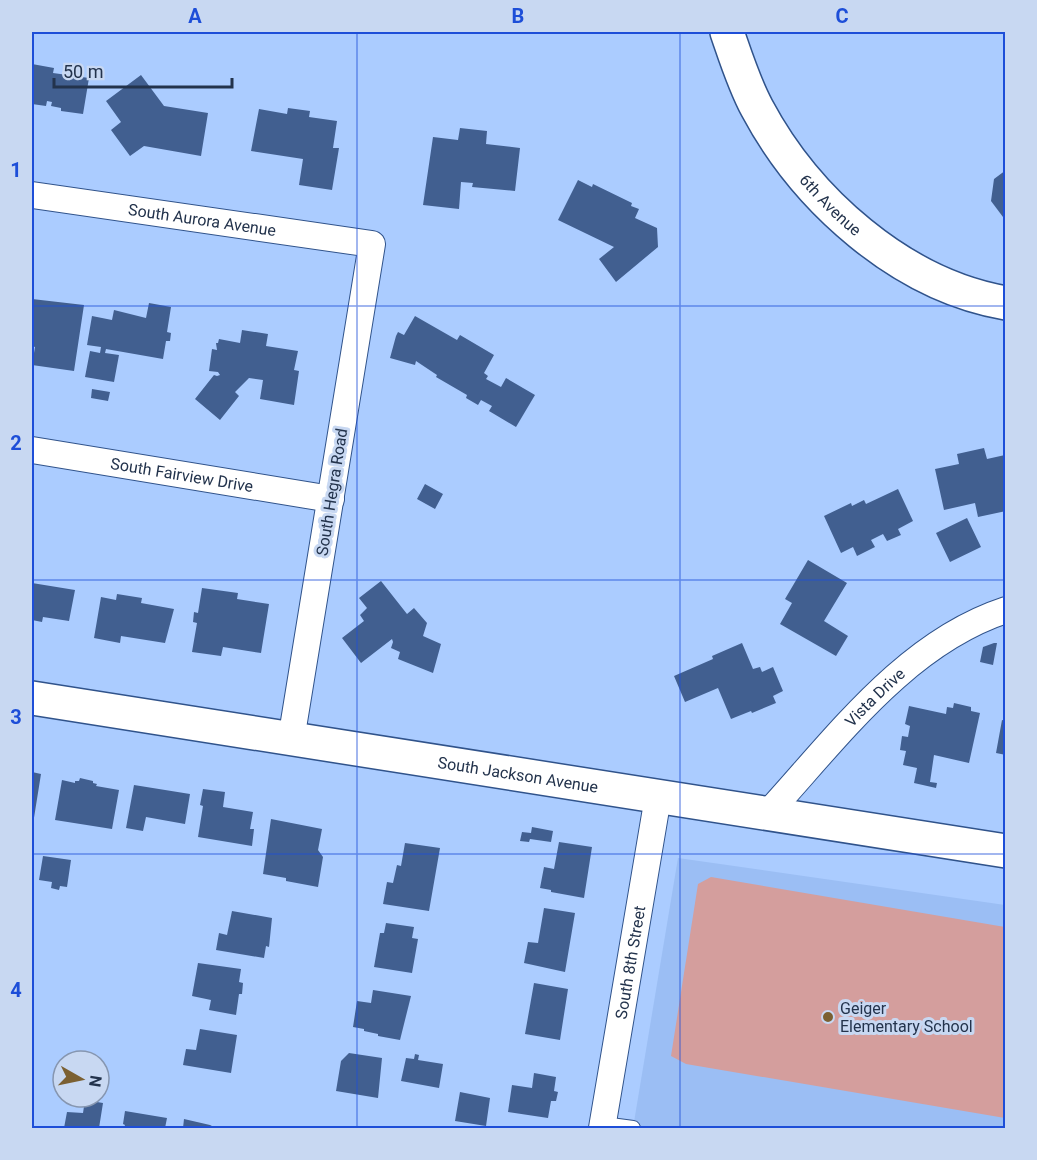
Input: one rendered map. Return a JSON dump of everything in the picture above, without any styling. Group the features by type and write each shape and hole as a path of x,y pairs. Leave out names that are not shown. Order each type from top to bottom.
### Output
{"main road":[{"name":"6th Avenue","path":"727,32 740,72 753,100 784,154 809,186 847,223 878,247 918,271 954,288 1005,303"},
{"name":"South Jackson Avenue","path":"32,698 1005,851"}],"street":[{"name":"South Aurora Avenue","path":"32,195 372,244"},
{"name":"South Hegra Road","path":"291,740 372,244"},
{"name":"South Fairview Drive","path":"32,450 331,499"},
{"name":"Vista Drive","path":"767,814 874,696 916,658 960,629 1005,610"},
{"name":"South 8th Street","path":"602,1126 658,797"}],"lane":[{"path":"602,1126 633,1128"}],"shaded area":[{"name":"Geiger Elementary School","path":"678,858 1005,905 1005,1128 633,1128"},
{"name":"Geiger Elementary School","path":"711,877 1005,927 1005,1118 686,1064 671,1056 698,884"}],"building":[{"path":"32,64 54,68 53,73 89,78 83,114 61,111 61,108 51,106 52,102 47,101 46,106 32,104"},
{"path":"141,75 164,106 208,113 201,156 144,146 130,156 111,130 121,122 106,101"},
{"path":"288,108 310,111 309,117 337,121 333,148 339,148 332,190 299,185 303,159 251,151 259,109 287,114"},
{"path":"460,128 487,131 486,144 520,148 515,191 472,187 473,183 461,182 459,209 423,205 433,137 458,140"},
{"path":"1006,170 1006,221 991,201 994,179"},
{"path":"578,180 592,187 593,184 632,203 631,206 639,209 635,218 657,228 658,247 616,282 599,259 614,247 558,220"},
{"path":"32,299 84,305 74,371 32,365 35,347 32,346"},
{"path":"149,303 171,307 167,332 171,333 170,341 166,341 163,359 106,349 105,353 119,355 114,382 85,377 90,351 100,353 101,347 87,345 92,316 112,320 114,310 146,318"},
{"path":"415,316 457,340 460,335 494,355 484,373 488,376 486,379 501,387 506,378 535,395 516,427 489,411 492,406 481,400 478,405 466,398 467,395 436,377 437,375 416,361 415,365 390,358 398,332 404,335"},
{"path":"242,330 268,334 266,346 298,351 294,370 299,371 294,405 260,399 263,380 249,378 235,392 239,396 220,420 195,399 214,375 220,375 218,372 209,371 212,349 217,350 216,343 219,339 240,343"},
{"path":"92,389 110,392 108,401 91,398"},
{"path":"984,448 987,459 1005,455 1006,511 978,517 975,503 944,510 935,469 959,464 957,454"},
{"path":"425,484 443,494 435,509 417,499"},
{"path":"898,489 913,521 898,529 901,535 887,541 883,534 871,540 875,547 857,556 853,547 841,553 824,516 851,503 852,506 864,500 866,504"},
{"path":"967,518 981,547 950,562 936,533"},
{"path":"808,560 847,583 824,621 848,636 836,656 780,624 792,603 785,599"},
{"path":"381,581 407,614 414,608 427,623 423,636 441,644 433,673 398,659 400,652 391,648 392,639 361,663 342,638 364,621 360,615 367,608 359,598"},
{"path":"32,583 75,590 69,621 43,617 42,622 32,620"},
{"path":"202,588 238,593 237,599 269,604 261,653 223,647 221,656 192,652 197,623 193,622 194,612 198,613"},
{"path":"117,594 142,598 141,603 174,609 165,643 121,636 120,643 94,638 101,597 116,600"},
{"path":"742,643 753,669 760,667 762,672 773,667 783,691 773,696 776,703 731,719 718,688 685,702 674,676"},
{"path":"997,643 993,665 980,662 983,647"},
{"path":"954,703 971,707 971,711 980,713 969,763 934,755 930,782 937,783 936,788 914,783 917,768 903,765 906,751 900,750 902,736 908,737 910,726 905,724 909,706 946,714 947,707 953,708"},
{"path":"1002,720 1006,721 1006,755 996,753"},
{"path":"32,772 41,774 33,824 32,824"},
{"path":"80,778 93,781 97,784 96,786 119,790 112,829 55,820 62,780 75,783"},
{"path":"134,785 190,794 185,824 146,817 143,831 126,828"},
{"path":"203,789 225,792 223,807 253,812 250,829 254,829 252,846 198,837"},
{"path":"271,819 322,829 318,850 323,857 318,887 263,874"},
{"path":"532,827 553,831 551,842 530,839 529,842 520,841 522,832 531,833"},
{"path":"559,842 592,847 584,898 540,888 544,867 554,869"},
{"path":"405,843 440,848 429,911 383,904 387,882 393,883 397,865 401,866"},
{"path":"43,856 71,860 67,887 60,886 59,890 51,888 52,882 39,880"},
{"path":"544,908 575,913 565,972 524,963 528,942 538,943"},
{"path":"232,911 272,918 269,947 266,946 264,958 216,950 219,933 227,935"},
{"path":"386,923 414,927 412,938 418,939 412,973 374,967 380,933 384,933"},
{"path":"198,963 241,969 239,982 243,983 242,994 239,994 236,1015 209,1010 211,1000 192,996"},
{"path":"534,983 568,989 560,1040 525,1034"},
{"path":"373,990 411,996 400,1040 378,1036 378,1034 353,1027 357,1001 371,1003"},
{"path":"200,1029 237,1035 231,1073 183,1065 186,1049 196,1050"},
{"path":"349,1053 382,1058 378,1098 336,1091 341,1061"},
{"path":"415,1054 419,1055 418,1060 443,1064 439,1088 401,1081 406,1058 414,1059"},
{"path":"534,1073 556,1077 554,1091 558,1092 556,1101 551,1101 548,1118 508,1112 512,1085 532,1088"},
{"path":"460,1092 490,1098 486,1126 455,1121"},
{"path":"84,1109 102,1109 99,1128 64,1128 67,1112 83,1113"},
{"path":"125,1111 167,1118 165,1128 124,1128"},
{"path":"184,1119 210,1125 216,1128 183,1128"}],"place":[{"name":"Geiger Elementary School","path":"828,1017"}]}
